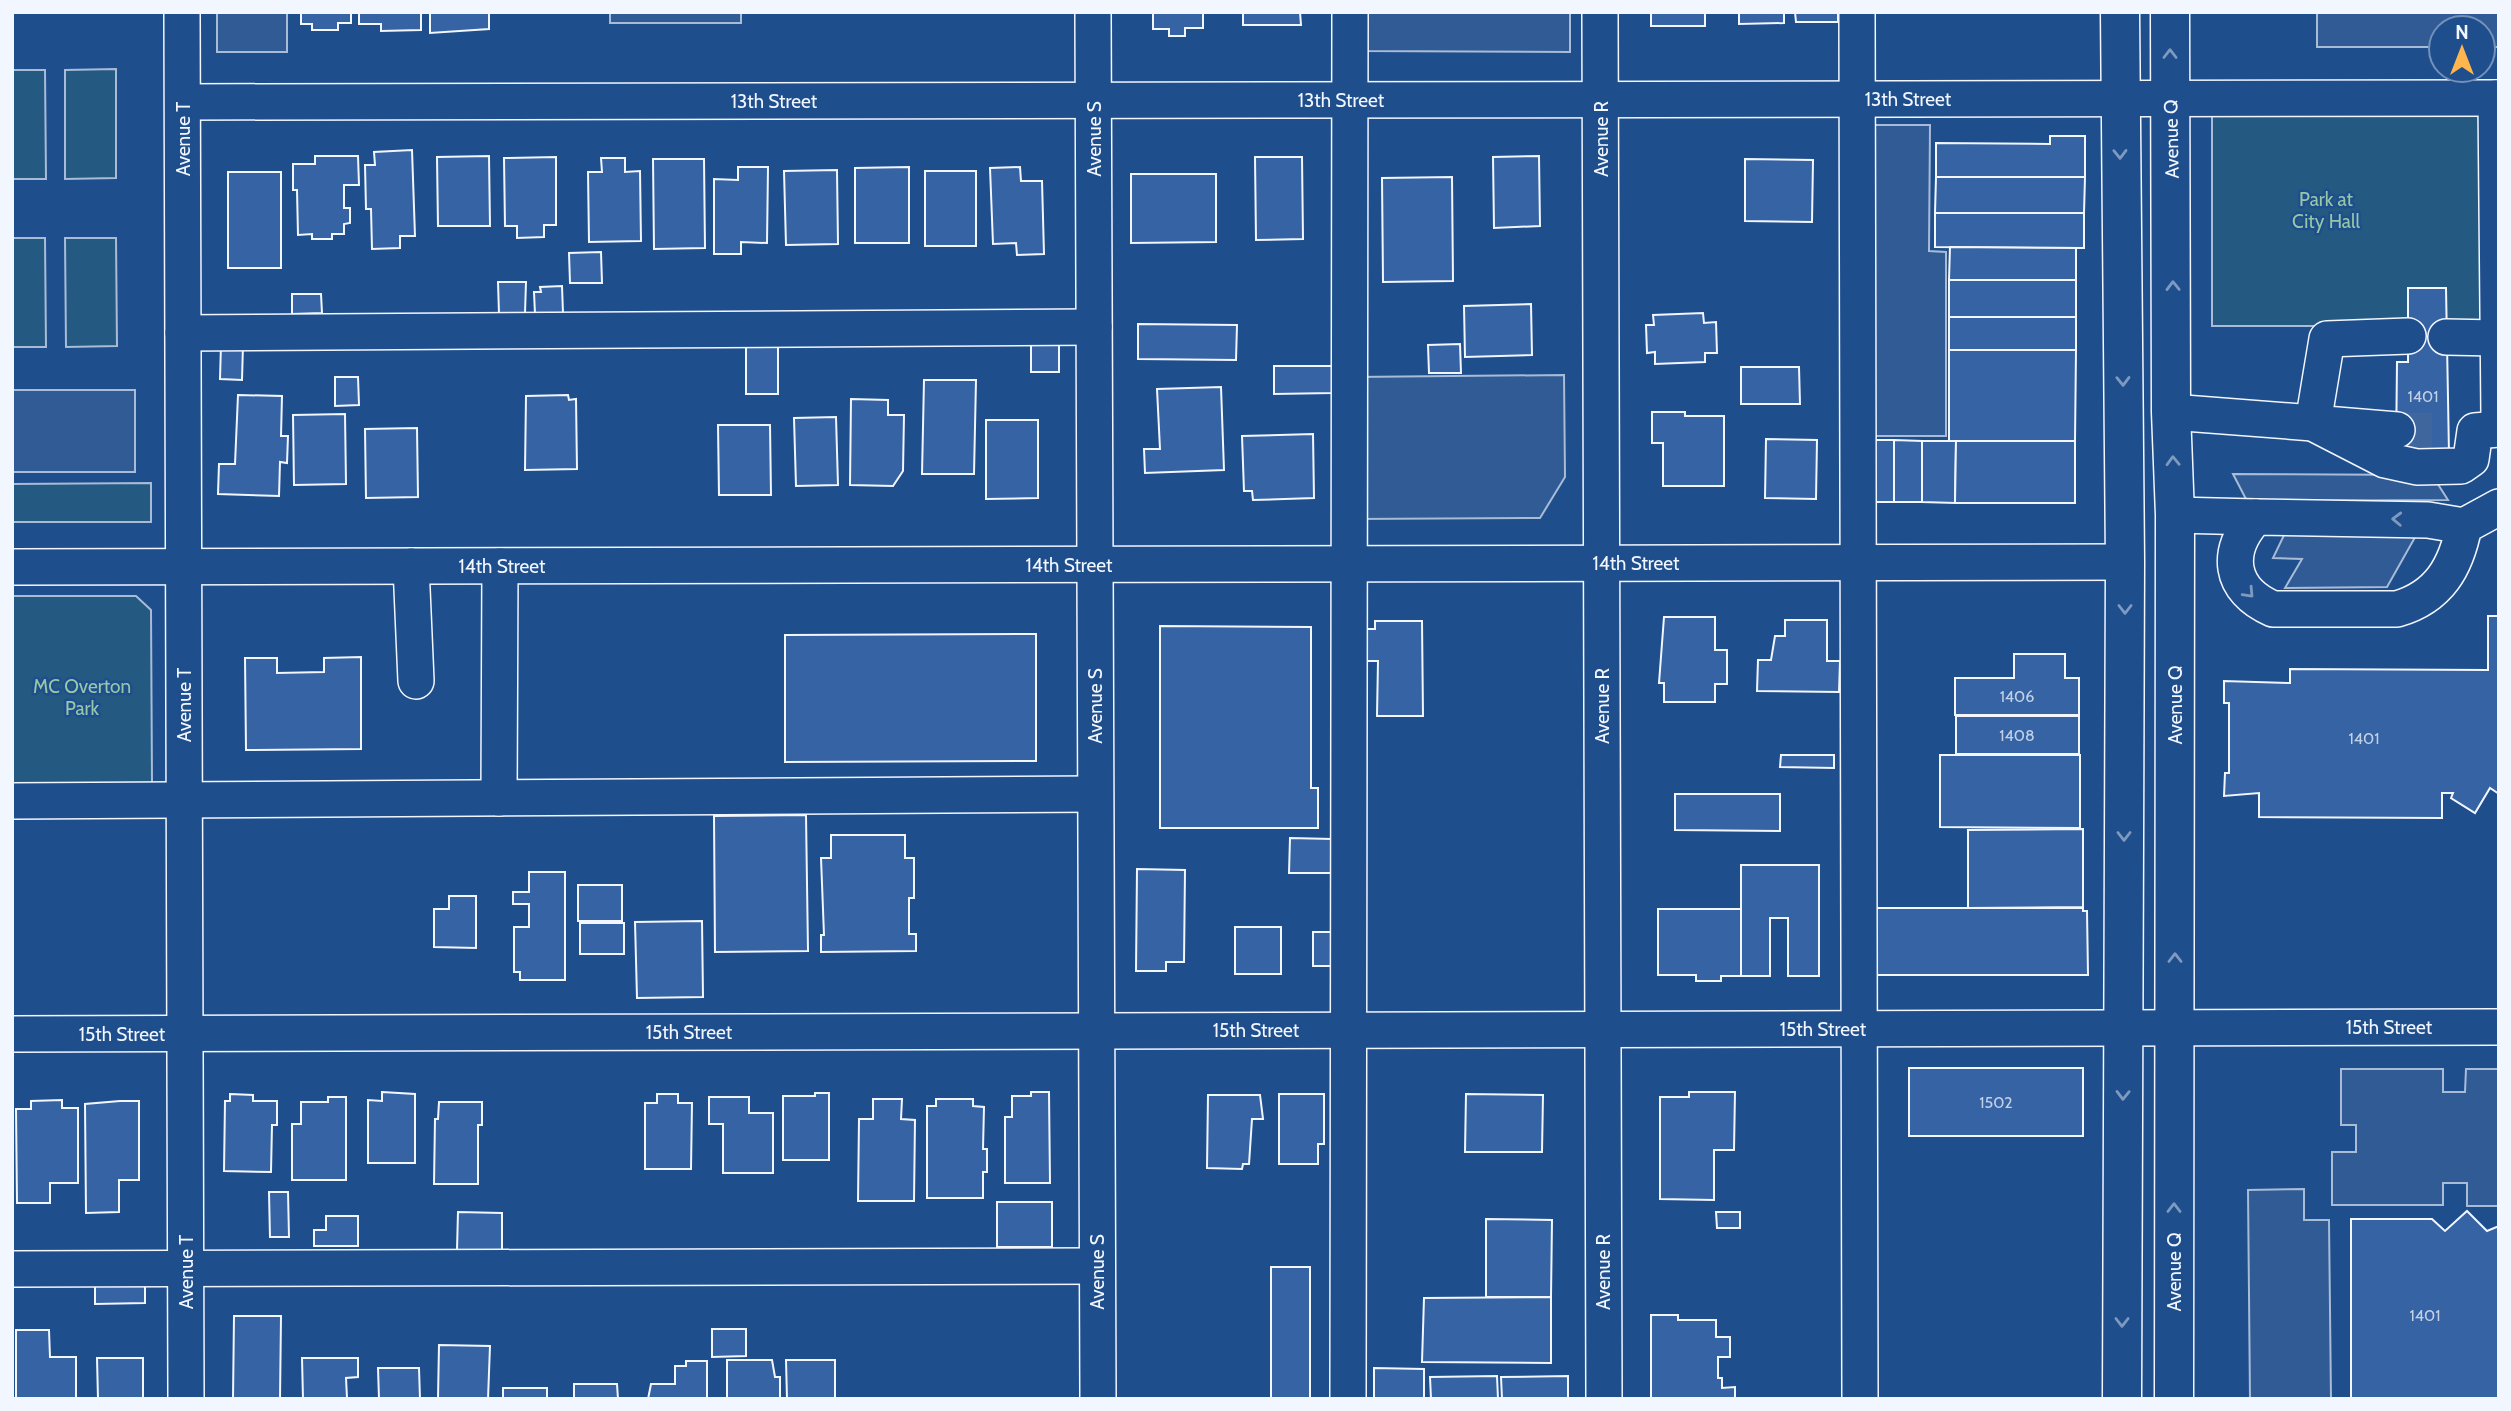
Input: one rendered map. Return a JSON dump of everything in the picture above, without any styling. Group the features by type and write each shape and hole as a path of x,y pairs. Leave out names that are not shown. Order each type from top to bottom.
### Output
{"highway":[{"path":"2120,12 2125,562 2122,1399"},
{"name":"Avenue Q","path":"2170,12 2171,412 2175,515 2174,1399"}],"street":[{"name":"Avenue T","path":"183,12 186,1399"},
{"name":"Avenue S","path":"1093,12 1098,1399"},
{"path":"1348,1399 1350,12"},
{"name":"Avenue R","path":"1600,12 1604,1399"},
{"path":"1857,12 1860,1399"},
{"name":"13th Street","path":"183,102 2497,98"},
{"path":"2313,423 2385,460 2417,467 2461,466 2472,459 2496,338 2497,98"},
{"path":"183,333 1094,327"},
{"path":"2313,423 2327,340 2408,336"},
{"path":"2446,337 2496,338"},
{"path":"2171,412 2396,430"},
{"path":"2256,517 2244,530 2237,550 2235,569 2242,587 2255,601 2273,609 2397,609 2416,604 2434,591 2450,572 2464,526 2482,513 2499,507"},
{"path":"2175,515 2428,520 2464,526"},
{"name":"14th Street","path":"12,567 2125,562"},
{"path":"411,566 416,681"},
{"path":"499,799 500,566"},
{"path":"12,801 1095,794"},
{"name":"15th Street","path":"12,1034 2499,1027"},
{"path":"12,1269 1097,1266"}],"green space":[{"path":"116,69 116,178 65,179 65,70"},
{"path":"12,70 45,70 46,179 12,179"},
{"name":"Park at City Hall","path":"2212,97 2496,98 2496,323 2446,324 2446,288 2409,288 2408,326 2212,326"},
{"path":"12,238 45,238 46,347 12,347"},
{"path":"65,238 116,238 117,346 66,347"},
{"path":"151,483 151,522 12,522 12,484"},
{"name":"MC Overton Park","path":"12,596 136,596 151,610 152,783 12,784"}],"shaded area":[{"path":"217,12 287,12 287,52 217,52"},
{"path":"610,12 741,12 741,23 610,23"},
{"path":"1359,12 1570,12 1570,52 1359,51"},
{"path":"2317,12 2499,12 2499,47 2497,14 2427,14 2427,47 2317,47"},
{"path":"1872,125 1930,125 1929,251 1946,252 1946,436 1871,436"},
{"path":"1564,375 1565,477 1540,518 1355,519 1354,377"},
{"path":"12,390 135,390 135,472 12,472"},
{"path":"2233,474 2432,475 2448,500 2247,501"},
{"path":"2286,531 2418,532 2387,587 2285,588 2302,559 2273,558"},
{"path":"2341,1069 2443,1069 2443,1092 2465,1092 2466,1069 2499,1069 2499,1206 2467,1206 2467,1183 2443,1183 2443,1205 2332,1205 2332,1152 2356,1152 2356,1125 2341,1125"},
{"path":"2304,1189 2304,1220 2329,1220 2331,1399 2250,1399 2248,1190"}],"building":[{"path":"301,12 351,12 351,23 338,23 338,30 312,30 312,24 301,24"},
{"path":"359,12 421,12 421,30 381,31 381,24 359,24"},
{"path":"430,12 489,12 489,29 430,33"},
{"path":"1153,12 1203,12 1203,28 1185,28 1185,36 1169,36 1169,29 1153,29"},
{"path":"1243,12 1300,12 1301,25 1243,25"},
{"path":"1651,12 1705,12 1705,26 1651,26"},
{"path":"1739,12 1784,12 1784,23 1739,24"},
{"path":"1795,12 1838,12 1838,22 1796,22"},
{"path":"2050,136 2085,136 2085,177 1936,177 1936,143 2050,144"},
{"path":"412,150 415,236 400,236 400,248 372,249 371,209 366,209 365,165 375,165 374,152"},
{"path":"315,156 358,156 359,185 344,185 344,208 350,208 350,223 344,224 344,234 332,234 332,239 312,239 312,234 298,235 297,190 293,190 293,164 315,164"},
{"path":"489,156 490,226 438,226 437,157"},
{"path":"1539,156 1540,226 1494,228 1493,157"},
{"path":"556,157 556,225 544,225 544,237 517,238 517,226 505,226 504,158"},
{"path":"1255,157 1302,157 1303,239 1256,240"},
{"path":"601,158 625,158 625,172 640,171 641,241 589,242 588,172 602,172"},
{"path":"653,159 704,159 705,248 654,249"},
{"path":"1745,159 1813,160 1812,222 1745,221"},
{"path":"738,167 768,167 767,243 741,242 741,254 714,254 714,179 738,180"},
{"path":"909,167 909,243 855,243 855,168"},
{"path":"1020,167 1021,181 1042,181 1044,254 1017,255 1016,243 993,244 990,168"},
{"path":"837,170 838,244 786,245 784,171"},
{"path":"925,171 976,171 976,246 925,246"},
{"path":"228,172 281,172 281,268 228,268"},
{"path":"1131,174 1216,174 1216,242 1131,243"},
{"path":"1452,177 1453,281 1383,282 1382,178"},
{"path":"1936,177 2085,177 2084,213 1935,213"},
{"path":"1935,213 2084,213 2084,248 1935,247"},
{"path":"1950,247 2076,248 2076,280 1949,280"},
{"path":"601,252 602,283 570,283 569,253"},
{"path":"1949,280 2076,280 2076,317 1949,317"},
{"path":"498,282 526,282 525,313 499,314"},
{"path":"562,286 563,313 535,314 534,292 541,292 540,287"},
{"path":"2408,288 2446,288 2449,454 2396,454 2397,362 2408,362"},
{"path":"292,294 321,294 322,313 292,314"},
{"path":"1531,304 1532,355 1465,357 1464,306"},
{"path":"1703,313 1704,323 1716,322 1717,353 1705,353 1705,362 1655,364 1655,352 1647,353 1646,325 1654,325 1653,315"},
{"path":"1949,317 2076,317 2076,350 1949,350"},
{"path":"1138,324 1237,325 1236,360 1138,359"},
{"path":"1031,341 1059,341 1059,372 1031,372"},
{"path":"221,344 243,345 242,380 220,379"},
{"path":"1460,344 1461,373 1429,373 1428,345"},
{"path":"746,347 778,347 778,394 746,394"},
{"path":"1949,350 2076,350 2075,441 1949,441"},
{"path":"1274,366 1332,366 1332,393 1274,394"},
{"path":"1741,367 1799,367 1800,404 1741,404"},
{"path":"335,377 358,377 359,405 335,406"},
{"path":"924,380 976,380 974,474 922,474"},
{"path":"1221,387 1224,470 1145,473 1144,449 1160,449 1157,389"},
{"path":"238,395 282,396 281,436 288,436 287,463 280,462 279,496 218,494 219,464 235,464"},
{"path":"568,395 569,400 576,399 577,469 525,470 526,396"},
{"path":"851,399 888,400 888,415 904,415 903,471 893,486 850,485"},
{"path":"1652,412 1685,412 1685,416 1724,416 1724,486 1663,486 1663,443 1652,443"},
{"path":"345,414 346,484 294,485 293,415"},
{"path":"836,417 838,485 796,486 794,418"},
{"path":"986,420 1038,420 1038,498 986,499"},
{"path":"718,425 770,425 771,495 719,495"},
{"path":"417,428 418,497 366,498 365,429"},
{"path":"1313,434 1314,498 1253,500 1252,491 1244,491 1242,436"},
{"path":"1766,439 1817,440 1816,499 1765,498"},
{"path":"1870,440 1894,440 1894,502 1870,502"},
{"path":"1894,440 1922,441 1922,502 1894,502"},
{"path":"1922,441 1956,441 1955,503 1922,502"},
{"path":"1956,441 2075,441 2075,503 1955,503"},
{"path":"2488,616 2499,616 2499,794 2490,788 2475,813 2451,798 2453,793 2442,793 2442,818 2259,817 2259,793 2224,796 2225,773 2229,773 2229,703 2224,703 2224,681 2290,683 2290,669 2488,670"},
{"path":"1664,617 1715,617 1715,650 1727,650 1727,684 1715,684 1715,702 1664,702 1664,683 1659,683"},
{"path":"1785,620 1827,620 1827,661 1840,661 1839,692 1757,691 1758,660 1771,660 1775,636 1785,636"},
{"path":"1375,621 1422,621 1423,716 1377,716 1378,661 1367,661 1367,629 1375,629"},
{"path":"1160,626 1311,627 1311,788 1318,788 1318,828 1160,828"},
{"path":"1036,634 1036,761 785,762 785,635"},
{"path":"2014,654 2065,654 2065,678 2079,678 2079,715 1955,715 1955,678 2014,678"},
{"path":"361,657 361,749 246,750 245,658 277,658 277,673 324,672 324,658"},
{"path":"1956,716 2079,716 2079,754 1956,754"},
{"path":"1781,755 1834,755 1834,768 1780,767"},
{"path":"1940,755 2080,755 2080,828 1940,827"},
{"path":"1675,794 1780,794 1780,831 1675,830"},
{"path":"806,815 808,951 715,952 714,816"},
{"path":"2083,829 2083,907 1968,908 1968,830"},
{"path":"831,835 905,835 905,858 914,858 914,898 909,898 909,934 916,934 916,951 821,952 821,935 824,935 821,858 831,858"},
{"path":"1290,838 1332,839 1332,873 1289,873"},
{"path":"1741,865 1819,865 1819,976 1788,976 1788,918 1770,918 1770,976 1741,976"},
{"path":"1137,869 1185,870 1184,962 1166,962 1166,971 1136,971"},
{"path":"529,872 565,872 565,980 520,980 520,972 514,972 514,927 529,927 529,904 513,904 513,892 529,892"},
{"path":"578,885 622,885 622,921 578,921"},
{"path":"449,896 476,896 476,948 434,947 434,909 449,909"},
{"path":"1876,908 2083,908 2083,911 2087,911 2088,975 1876,975"},
{"path":"1658,909 1741,909 1741,976 1721,976 1721,981 1696,981 1696,975 1658,975"},
{"path":"702,921 703,997 637,998 635,922"},
{"path":"580,923 624,923 624,954 580,954"},
{"path":"1235,927 1281,927 1281,974 1235,974"},
{"path":"1313,932 1333,932 1333,966 1313,966"},
{"path":"1909,1068 2083,1068 2083,1136 1909,1136"},
{"path":"382,1092 415,1094 415,1163 368,1163 368,1100 382,1101"},
{"path":"1031,1092 1049,1092 1050,1183 1005,1183 1005,1117 1012,1117 1012,1096 1031,1096"},
{"path":"1689,1092 1735,1092 1734,1150 1714,1150 1714,1200 1660,1199 1660,1097 1689,1097"},
{"path":"815,1093 829,1093 829,1160 783,1160 783,1096 815,1096"},
{"path":"230,1094 253,1095 253,1101 277,1101 277,1125 272,1125 271,1172 224,1171 225,1101 230,1101"},
{"path":"657,1094 678,1094 678,1103 692,1103 691,1169 645,1169 645,1103 657,1103"},
{"path":"1279,1094 1324,1094 1324,1144 1318,1144 1318,1164 1279,1164"},
{"path":"1466,1094 1543,1095 1542,1152 1465,1152"},
{"path":"1208,1095 1260,1095 1263,1119 1252,1119 1249,1164 1243,1164 1242,1169 1207,1168"},
{"path":"328,1097 346,1097 346,1180 292,1180 292,1124 301,1124 301,1102 328,1102"},
{"path":"709,1097 749,1097 749,1113 773,1113 773,1173 723,1173 723,1124 709,1124"},
{"path":"873,1099 902,1099 901,1119 915,1120 914,1201 858,1201 859,1119 873,1119"},
{"path":"936,1099 973,1099 973,1106 984,1107 983,1149 987,1149 987,1172 983,1172 983,1198 927,1198 927,1106 936,1106"},
{"path":"62,1100 62,1108 78,1108 78,1183 50,1183 50,1203 17,1203 16,1109 31,1109 31,1101"},
{"path":"139,1101 139,1180 119,1180 119,1212 86,1213 85,1104"},
{"path":"439,1102 482,1102 482,1125 478,1125 478,1184 434,1184 435,1119 438,1119"},
{"path":"269,1192 288,1192 289,1237 270,1237"},
{"path":"997,1202 1052,1202 1052,1247 997,1247"},
{"path":"2467,1211 2487,1231 2499,1226 2499,1399 2351,1399 2351,1219 2432,1219 2445,1231"},
{"path":"458,1212 502,1213 502,1251 457,1250"},
{"path":"1716,1212 1740,1212 1740,1228 1717,1228"},
{"path":"326,1216 358,1216 358,1246 314,1246 314,1230 326,1230"},
{"path":"1486,1219 1552,1220 1551,1297 1486,1297"},
{"path":"1271,1267 1310,1267 1310,1399 1271,1399"},
{"path":"95,1280 145,1280 145,1303 95,1304"},
{"path":"1551,1297 1551,1363 1422,1362 1424,1298"},
{"path":"1651,1315 1678,1315 1678,1320 1716,1320 1716,1337 1730,1337 1730,1357 1718,1357 1718,1378 1722,1378 1722,1388 1735,1387 1735,1399 1651,1399"},
{"path":"234,1316 281,1316 280,1399 233,1399"},
{"path":"712,1329 746,1329 746,1356 712,1357"},
{"path":"16,1330 49,1330 50,1357 76,1357 76,1399 16,1399"},
{"path":"439,1345 490,1346 488,1399 438,1399"},
{"path":"97,1358 143,1358 143,1399 98,1399"},
{"path":"302,1358 358,1358 358,1377 346,1378 347,1398 361,1399 303,1399"},
{"path":"727,1360 772,1360 775,1377 780,1377 780,1399 727,1399"},
{"path":"786,1360 835,1360 835,1399 787,1399"},
{"path":"686,1361 707,1361 707,1399 648,1399 651,1384 675,1384 675,1366 686,1366"},
{"path":"378,1368 419,1368 420,1399 379,1399"},
{"path":"1374,1368 1424,1369 1424,1399 1374,1399"},
{"path":"1497,1376 1498,1399 1431,1399 1430,1377"},
{"path":"1568,1376 1568,1399 1502,1399 1501,1377"},
{"path":"574,1384 617,1384 618,1399 574,1399"},
{"path":"503,1388 547,1388 547,1399 503,1399"}],"tunnel":[{"path":"2397,430 2449,430"}]}
